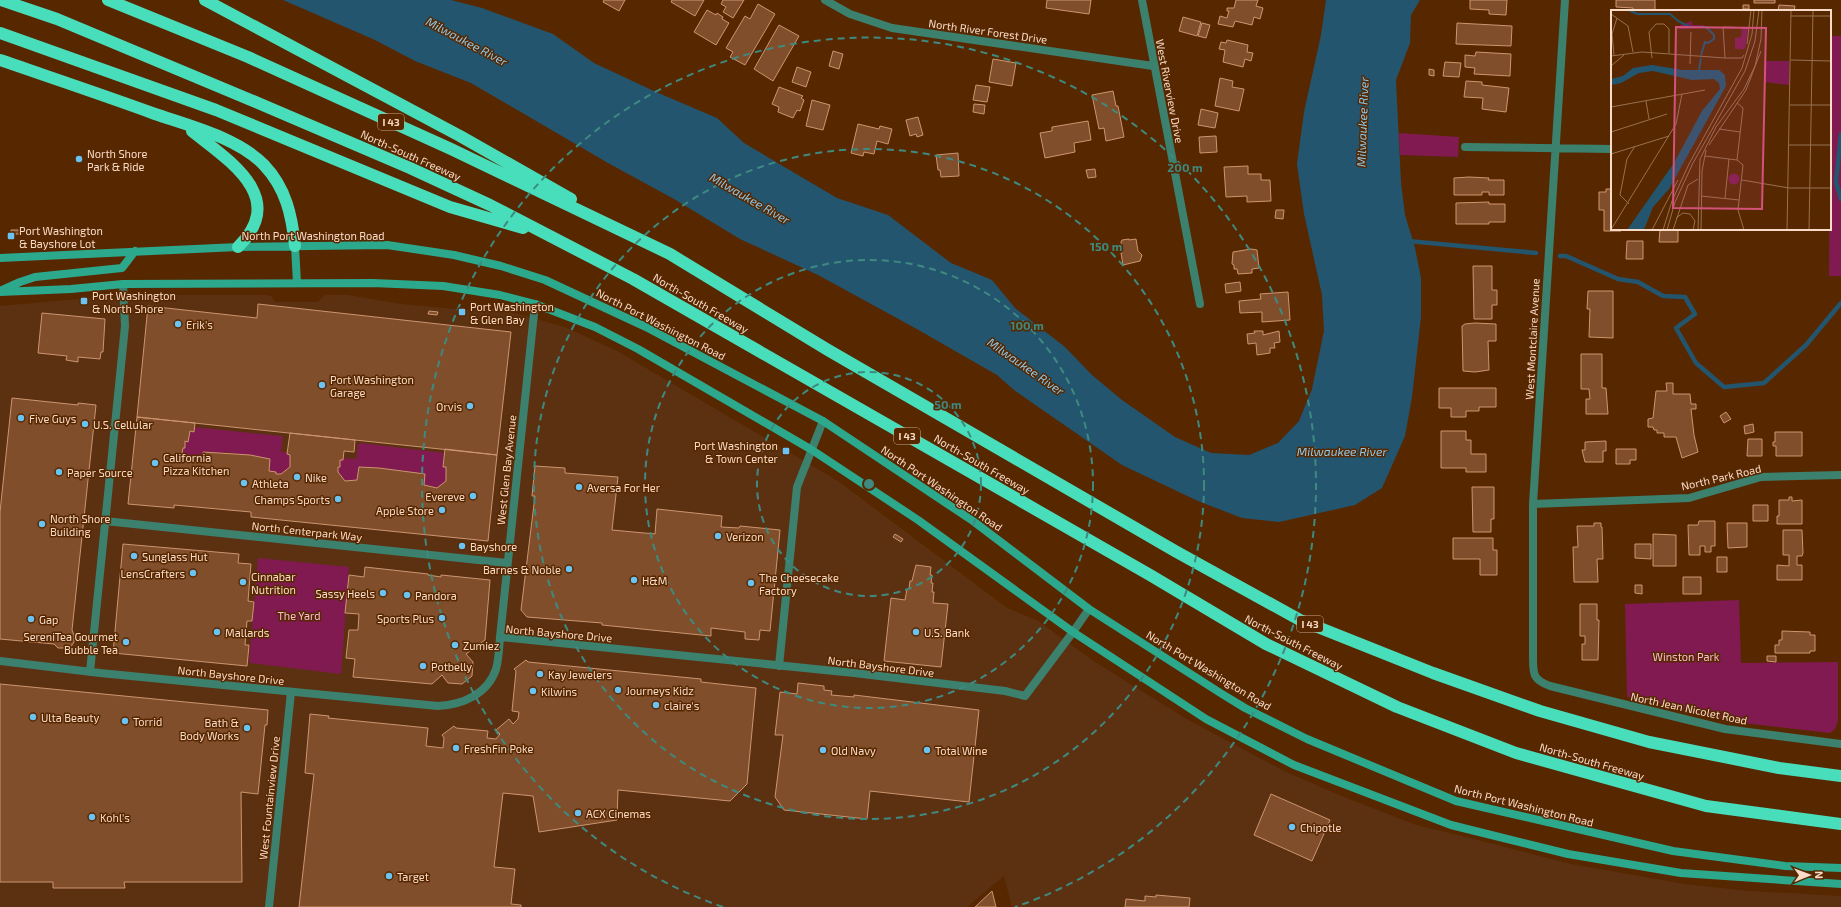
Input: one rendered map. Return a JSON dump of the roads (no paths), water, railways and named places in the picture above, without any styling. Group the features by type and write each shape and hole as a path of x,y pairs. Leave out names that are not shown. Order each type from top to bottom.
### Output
{"highway":[{"name":"North-South Freeway","path":"1,0 57,19 389,159 462,192 546,234 640,282 1150,575 1266,644 1397,707 1516,753 1685,801 1706,806 1841,824"},
{"name":"North-South Freeway","path":"108,0 248,57 444,145 670,254 869,373 1175,550 1300,620 1432,673 1540,711 1648,742 1779,768 1841,776"},
{"path":"205,0 460,136 670,254"},
{"path":"0,33 216,110 450,207 546,234"},
{"path":"0,60 181,123 235,144 264,165 277,182 288,205 295,246"},
{"path":"181,123 235,166 254,188 257,200 256,219 250,233 238,246"}],"main road":[{"name":"North Port Washington Road","path":"0,258 238,246 387,245 454,255 501,266 545,280 646,327 823,421 973,521 1089,609 1245,708 1307,739 1456,801 1673,851 1784,866 1841,868"},
{"path":"295,246 297,283"},
{"path":"0,292 20,282 35,277 122,268 135,251"},
{"path":"0,292 71,289 123,284 373,283 443,286 500,295 535,304 595,327 638,349 812,450 918,520 1073,632 1206,719 1294,765 1451,825 1568,854 1681,873 1841,884"}],"street":[{"name":"North River Forest Drive","path":"825,0 850,14 892,28 1153,66"},
{"name":"West Riverview Drive","path":"1142,0 1153,66 1200,304"},
{"name":"West Montclaire Avenue","path":"1536,679 1533,658 1533,504 1564,0"},
{"path":"1465,147 1611,148"},
{"path":"90,672 125,326 123,284"},
{"name":"West Glen Bay Avenue","path":"500,637 535,304"},
{"path":"779,666 798,487 823,421"},
{"name":"North Park Road","path":"1533,504 1689,498 1761,477 1841,475"},
{"name":"North Centerpark Way","path":"105,521 508,562"},
{"name":"North Bayshore Drive","path":"0,661 90,672 438,706 462,702 478,694 490,679 497,664 500,637 854,673 1005,691 1025,696 1089,609"},
{"name":"North Jean Nicolet Road","path":"1536,679 1550,686 1697,723 1744,732 1841,744"},
{"name":"West Fountainview Drive","path":"268,907 291,692"}],"water":[{"name":"Milwaukee River","path":"283,0 451,0 482,8 553,34 594,63 717,118 744,143 837,198 888,215 951,263 992,280 1015,308 1065,347 1092,375 1122,400 1175,437 1211,453 1249,455 1278,443 1299,421 1312,389 1324,331 1322,295 1304,214 1297,164 1304,112 1321,35 1326,0 1420,0 1411,15 1410,43 1396,80 1401,183 1405,215 1415,248 1421,278 1421,317 1412,397 1405,436 1382,488 1355,505 1279,522 1242,518 1198,501 1122,465 1014,390 997,375 818,275 740,239 674,199 608,163 471,83 415,61 375,40"}],"waterway":[{"path":"1841,134 1836,182 1841,199"},
{"path":"1408,241 1536,253"},
{"path":"1560,256 1566,256 1618,279 1638,282 1663,296 1685,297 1695,314 1676,328 1696,363 1724,387 1764,383 1806,345 1841,303"}],"place":[{"name":"North Shore Park & Ride","path":"79,159"},
{"name":"Port Washington & Bayshore Lot","path":"11,236"},
{"name":"Port Washington & North Shore","path":"84,301"},
{"name":"Port Washington & Glen Bay","path":"462,312"},
{"name":"Erik's","path":"178,324"},
{"name":"Port Washington Garage","path":"322,385"},
{"name":"Orvis","path":"470,406"},
{"name":"Five Guys","path":"21,418"},
{"name":"U.S. Cellular","path":"85,424"},
{"name":"Port Washington & Town Center","path":"786,451"},
{"name":"California Pizza Kitchen","path":"155,463"},
{"name":"Paper Source","path":"59,472"},
{"name":"Nike","path":"297,477"},
{"name":"Athleta","path":"244,483"},
{"name":"Aversa For Her","path":"579,487"},
{"name":"Evereve","path":"473,496"},
{"name":"Champs Sports","path":"338,499"},
{"name":"Apple Store","path":"442,510"},
{"name":"North Shore Building","path":"42,524"},
{"name":"Verizon","path":"718,536"},
{"name":"Bayshore","path":"462,546"},
{"name":"Sunglass Hut","path":"134,556"},
{"name":"Barnes & Noble","path":"569,569"},
{"name":"LensCrafters","path":"193,573"},
{"name":"H&M","path":"634,580"},
{"name":"Cinnabar Nutrition","path":"243,582"},
{"name":"The Cheesecake Factory","path":"751,583"},
{"name":"Sassy Heels","path":"383,593"},
{"name":"Pandora","path":"407,595"},
{"name":"Sports Plus","path":"442,618"},
{"name":"Gap","path":"31,619"},
{"name":"Mallards","path":"217,632"},
{"name":"U.S. Bank","path":"916,632"},
{"name":"SereniTea Gourmet Bubble Tea","path":"126,642"},
{"name":"Zumiez","path":"455,645"},
{"name":"Potbelly","path":"423,666"},
{"name":"Kay Jewelers","path":"540,674"},
{"name":"Journeys Kidz","path":"618,690"},
{"name":"Kilwins","path":"533,691"},
{"name":"claire's","path":"656,705"},
{"name":"Ulta Beauty","path":"33,717"},
{"name":"Torrid","path":"125,721"},
{"name":"Bath & Body Works","path":"247,728"},
{"name":"FreshFin Poke","path":"456,748"},
{"name":"Old Navy","path":"823,750"},
{"name":"Total Wine","path":"927,750"},
{"name":"ACX Cinemas","path":"578,813"},
{"name":"Kohl's","path":"92,817"},
{"name":"Chipotle","path":"1292,827"},
{"name":"Target","path":"389,876"}],"park label":[{"name":"The Yard","path":"299,615"},
{"name":"Winston Park","path":"1686,656"}]}
